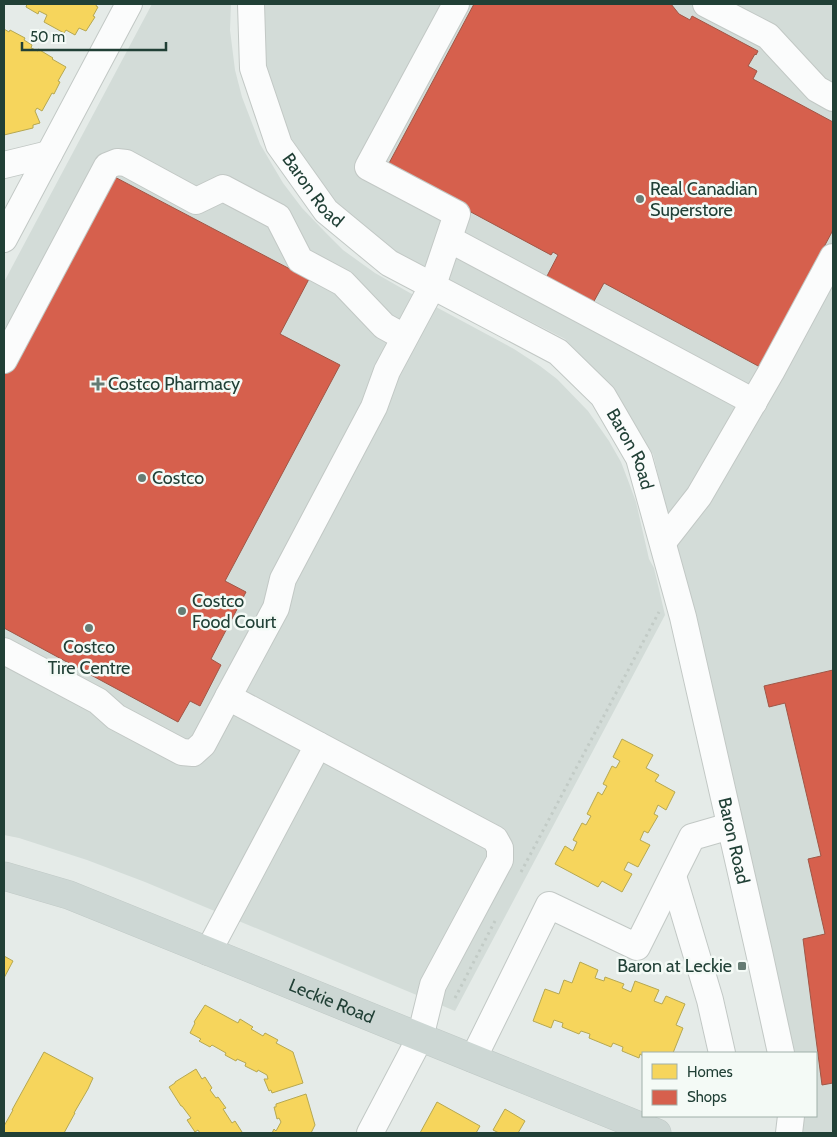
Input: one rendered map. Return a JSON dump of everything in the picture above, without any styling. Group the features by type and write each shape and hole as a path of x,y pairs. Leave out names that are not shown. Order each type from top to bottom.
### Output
{"main road":[{"name":"Leckie Road","path":"4,876 69,895 657,1133"}],"street":[{"path":"4,239 129,4"},
{"name":"Baron Road","path":"251,4 253,68 279,145 326,211 389,262 558,352 603,396 639,458 674,583 781,1052"},
{"path":"4,651 98,701 116,717 182,752 193,753 203,744 276,608 282,579 374,407 387,371 433,285 449,239 457,214 368,167 456,4"},
{"path":"706,4 768,36 817,89 833,98"},
{"path":"4,165 49,154"},
{"path":"4,360 107,166 117,162 126,163 196,201 223,188 278,217 300,260 343,283 384,326 404,337"},
{"path":"449,239 754,402"},
{"path":"663,542 699,496 772,372 833,257"},
{"path":"228,697 495,839 500,848 500,860 433,986 420,1038 370,1133"},
{"path":"208,952 318,745"},
{"path":"473,1059 549,904 637,947 692,837 730,826"},
{"path":"672,876 710,1000 722,1052"},
{"path":"789,1133 790,1117"}],"path":[{"path":"521,873 674,583"},
{"path":"431,994 452,1004 498,917"}],"shaded area":[{"path":"152,4 231,4 230,30 235,70 242,97 260,144 283,183 302,208 343,250 375,273 514,349 557,379 588,411 609,441 621,462 636,502 649,559 654,568 665,615 455,1011 145,882 87,860 4,835 4,282"},
{"path":"260,4 833,4 833,1133 801,1133 802,1117 817,1117 817,1052 795,1052 653,454 614,395 565,339 395,252 335,202 289,135 261,64"}],"building: Homes":[{"path":"27,4 97,4 96,6 98,7 93,16 95,17 86,31 79,28 75,35 66,30 64,33 44,22 47,15 39,11 38,14 26,7"},
{"path":"4,29 25,38 24,40 32,45 31,48 38,51 38,49 66,67 58,81 60,82 54,94 52,93 42,111 37,108 35,111 40,123 33,125 33,128 4,135"},
{"path":"622,739 653,755 646,768 659,775 655,781 675,792 666,810 658,805 654,814 658,816 648,833 644,831 640,840 650,845 638,867 628,862 624,870 632,874 622,892 602,881 598,887 555,864 565,846 573,851 577,842 573,840 582,823 586,825 591,816 587,814 598,792 602,795 607,786 603,784 612,766 616,768 620,761 613,757"},
{"path":"4,956 13,961 4,978"},
{"path":"580,962 598,970 595,978 604,981 605,977 624,984 622,988 631,992 635,981 659,990 654,1001 662,1004 666,996 685,1004 676,1025 683,1028 673,1052 642,1052 639,1058 622,1051 623,1047 613,1043 611,1047 589,1038 590,1034 581,1031 579,1034 562,1027 563,1023 554,1020 551,1028 533,1021 545,989 559,994 564,980 572,983"},
{"path":"205,1005 238,1023 240,1019 253,1027 251,1029 263,1036 265,1033 278,1040 276,1043 293,1052 303,1083 272,1093 271,1090 269,1091 264,1079 268,1079 267,1075 245,1066 246,1063 237,1059 236,1061 212,1045 210,1047 199,1041 201,1039 190,1033 194,1022"},
{"path":"44,1052 93,1078 88,1089 64,1133 4,1133 4,1126"},
{"path":"196,1069 202,1079 205,1077 212,1088 210,1090 226,1108 223,1109 232,1123 235,1121 242,1132 200,1133 198,1130 195,1132 187,1120 191,1118 169,1087"},
{"path":"306,1094 315,1125 311,1133 272,1133 274,1129 276,1131 281,1122 279,1118 277,1119 274,1107 276,1107 276,1104"},
{"path":"437,1102 480,1126 476,1133 420,1133"},
{"path":"505,1109 525,1121 518,1133 499,1133 493,1130"}],"building: Shops":[{"name":"Real Canadian Superstore","path":"474,4 671,4 679,14 690,20 692,16 758,51 748,66 757,71 753,79 833,122 833,230 760,367 604,283 593,303 546,278 558,255 553,252 551,255 387,167"},
{"name":"Costco","path":"109,174 309,279 280,334 340,365 225,581 246,592 211,659 221,665 200,706 190,701 178,722 4,628 4,375"},
{"path":"833,670 833,1083 822,1085 803,939 825,934 808,859 821,856 785,703 769,707 764,686"}],"place":[{"name":"Real Canadian Superstore","path":"640,199"},
{"name":"Costco Pharmacy","path":"98,384"},
{"name":"Costco","path":"142,478"},
{"name":"Costco Food Court","path":"182,611"},
{"name":"Costco Tire Centre","path":"89,628"},
{"name":"Baron at Leckie","path":"742,966"}]}
